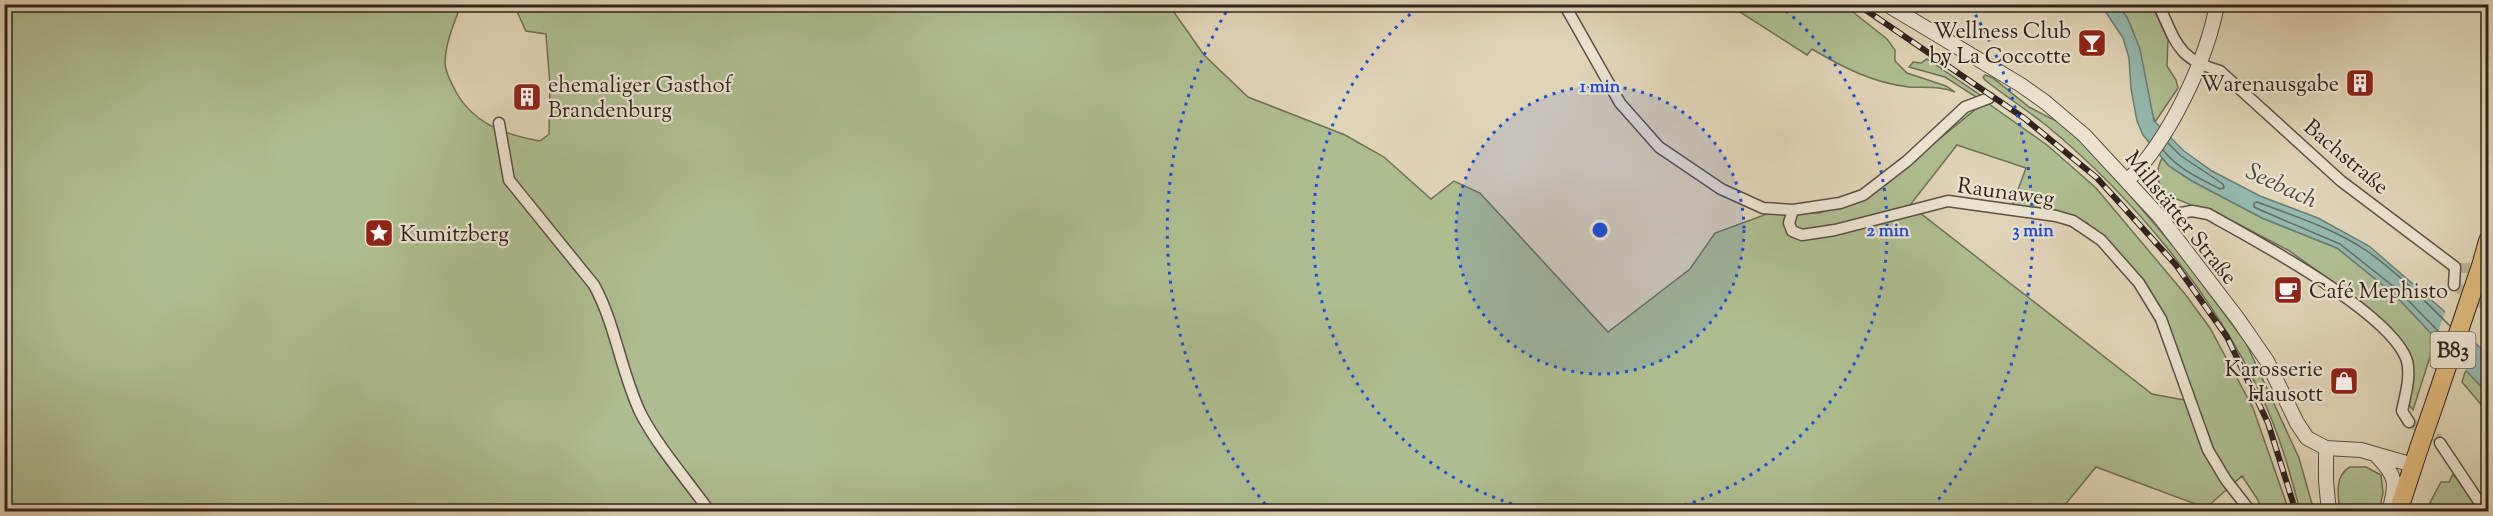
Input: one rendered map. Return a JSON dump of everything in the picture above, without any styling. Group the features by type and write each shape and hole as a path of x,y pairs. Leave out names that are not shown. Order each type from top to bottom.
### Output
{"main road":[{"name":"B83","path":"2398,512 2488,241"}],"street":[{"path":"1564,4 1620,103 1659,147 1721,189 1763,208 1793,210 1839,203 1863,195 1907,161 1965,106 1989,98"},
{"name":"Millstätter Straße","path":"1886,4 2045,102 2084,135 2160,217 2257,344 2307,438 2326,448"},
{"name":"Bachstraße","path":"2158,4 2183,54 2200,65 2220,71 2342,181 2457,268 2454,285"},
{"path":"2128,180 2150,154 2200,65 2213,27 2217,4"},
{"path":"499,123 508,180 594,285 603,301 625,376 642,415 710,512"},
{"name":"Raunaweg","path":"1793,210 1789,223 1792,231 1802,235 1835,230 1948,201 2055,216 2073,221 2101,240 2139,283 2161,319 2208,450 2226,480 2251,512"},
{"path":"2160,217 2192,212 2208,214 2298,263 2370,317 2398,344 2407,361 2408,381 2402,411 2409,422"},
{"path":"2440,443 2486,512"},
{"path":"2329,512 2326,448 2416,456"},
{"path":"2376,454 2392,471 2394,492 2389,512"}],"green space":[{"path":"4,5 461,5 449,39 445,62 454,88 461,100 479,119 502,131 540,141 549,134 550,85 546,34 526,31 514,5 1169,5 1204,55 1248,97 1345,135 1384,157 1431,199 1454,181 1480,193 1608,332 1690,269 1715,233 1767,214 1819,213 1868,197 1976,109 1989,104 2047,145 2096,188 2185,294 2210,328 2253,408 2289,511 2262,511 2258,500 2242,476 2206,508 2096,467 2059,512 5,511","holes":["1957,145 2026,168 2012,206 2064,214 2087,223 2114,251 2166,321 2195,402 2152,394 1910,205"]},
{"path":"1729,5 1844,5 1887,39 1895,50 1895,61 1907,73 1946,86 1955,92 1883,82 1846,68 1812,49 1807,55"},
{"path":"2118,5 2152,5 2168,40 2167,66 2178,88 2155,122 2134,33"},
{"path":"1927,59 1983,97 1979,99 1945,77 1909,67 1913,62 1921,63"},
{"path":"1985,75 1993,78 2029,107 2064,125 2100,160 2179,253 2246,343 2299,458 2314,511 2300,511 2284,453 2261,395 2220,321 2195,284 2140,216 2110,184 2047,126 1985,80 1983,77"},
{"path":"2162,158 2169,166 2192,181 2262,218 2337,248 2394,294 2436,338 2413,410 2409,405 2410,358 2408,351 2397,337 2364,304 2288,250 2236,223 2164,194 2158,176"},
{"path":"2466,369 2488,394 2488,432 2483,422 2484,408 2462,382"},
{"path":"2350,467 2366,467 2381,475 2383,493 2379,511 2340,511 2339,481"},
{"path":"2453,474 2481,511 2425,512 2441,482 2449,482"}],"water":[{"name":"Seebach","path":"2101,5 2118,5 2127,17 2140,49 2154,121 2184,151 2212,171 2260,196 2318,218 2369,246 2443,310 2488,356 2488,394 2394,294 2337,248 2262,218 2192,181 2169,166 2143,135 2137,121 2131,89 2129,58 2123,38"}],"pier":[{"path":"2446,309 2477,340 2465,372 2435,341"}],"tunnel":[{"path":"2460,268 2483,268"},
{"path":"2454,285 2488,308"},
{"path":"2409,422 2437,438 2440,443"}],"railway":[{"path":"1857,4 2024,118 2097,178 2176,265 2227,337 2268,423 2296,512"}],"place":[{"name":"Wellness Club by La Coccotte","path":"2092,43"},
{"name":"Warenausgabe","path":"2360,83"},
{"name":"ehemaliger Gasthof Brandenburg","path":"527,97"},
{"name":"Kumitzberg","path":"379,233"},
{"name":"Café Mephisto","path":"2288,290"},
{"name":"Karosserie Hausott","path":"2344,381"}]}
